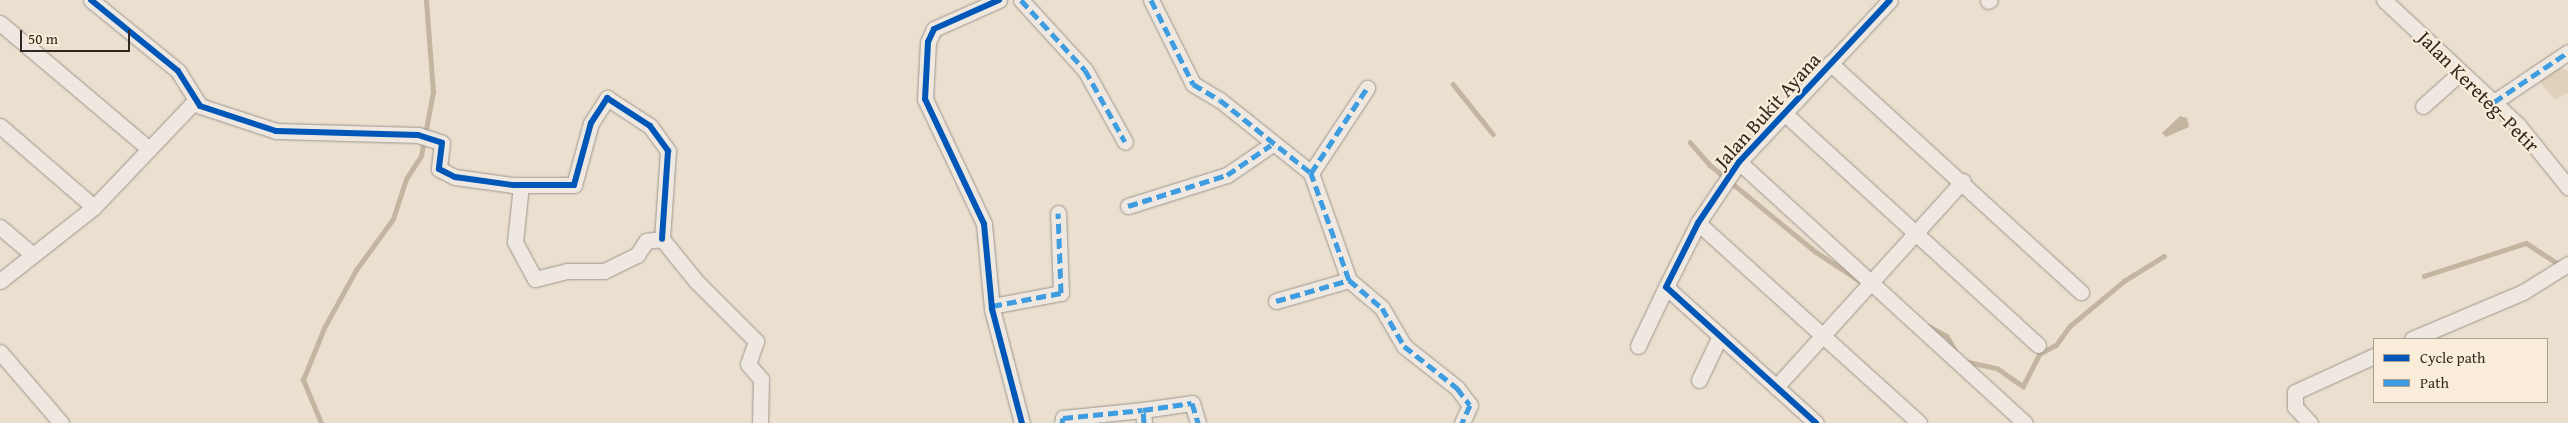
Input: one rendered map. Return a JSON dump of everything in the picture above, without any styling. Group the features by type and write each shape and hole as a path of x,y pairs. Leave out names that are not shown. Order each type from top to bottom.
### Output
{"street":[{"path":"90,0 178,71 191,87 194,102"},
{"path":"999,0 934,29 928,42 925,83 929,116 984,224 992,306 1022,423"},
{"path":"1021,0 1085,70 1125,142"},
{"path":"1151,0 1193,84 1220,100 1271,145 1310,173 1349,280 1382,308 1404,346 1461,393 1470,405 1462,423"},
{"name":"Jalan Bukit Ayana","path":"1638,346 1698,223 1739,162 1830,62 1890,0"},
{"name":"Jalan Kereteg–Petir","path":"2384,0 2494,102 2568,187"},
{"path":"0,23 149,149"},
{"path":"2494,102 2568,52"},
{"path":"1830,62 1963,181 2081,292"},
{"path":"2423,106 2461,72"},
{"path":"1310,173 1367,88"},
{"path":"194,102 276,130 418,135 434,139 443,146 439,164 444,173 521,185 576,184 588,132 606,98 650,126 668,151 662,239 696,281 756,341 748,364 761,379 760,423"},
{"path":"0,281 94,207 194,102"},
{"path":"1784,113 2038,345"},
{"path":"0,126 94,207"},
{"path":"1128,206 1226,175 1271,145"},
{"name":"Jalan Bukit Ayana","path":"1739,162 1870,284 2025,423"},
{"path":"1776,387 1963,181"},
{"path":"521,185 515,242 536,279 567,271 604,271 637,255 646,241 662,239"},
{"path":"992,306 1061,293 1058,213"},
{"path":"1698,223 1919,423"},
{"path":"0,227 32,254"},
{"path":"2414,338 2523,292 2568,264"},
{"path":"1276,302 1349,280"},
{"path":"1666,287 1816,423"},
{"path":"1699,380 1720,336"},
{"path":"0,352 60,423"},
{"path":"2310,423 2295,407 2295,392 2373,356"},
{"path":"1062,423 1063,418 1144,416 1193,403 1198,423"}],"shaded area":[{"path":"2560,68 2568,71 2568,93 2555,100 2537,78"},
{"path":"2180,116 2187,118 2189,127 2166,137 2162,133"}],"waterway":[{"path":"321,423 303,380 324,328 356,270 393,219 406,179 421,156 433,92 426,0"},
{"path":"1453,84 1493,134"},
{"path":"1690,142 1710,165 1816,252 1860,281"},
{"path":"2424,276 2526,243 2560,265"},
{"path":"1968,362 1997,368 2023,386 2039,354 2056,345 2070,326 2124,281 2164,256"},
{"path":"1928,326 1947,336 1955,350"}],"marked path":[{"path":"1021,0 1085,70 1125,142"},
{"path":"1151,0 1193,84 1220,100 1311,173"},
{"path":"2494,102 2568,52"},
{"path":"1276,301 1349,280 1311,173 1367,88"},
{"path":"1128,206 1227,175 1271,145"},
{"path":"992,306 1061,293 1058,213"},
{"path":"1349,280 1382,308 1404,346 1457,388 1470,405 1462,423"},
{"path":"1144,423 1143,410 1192,403 1198,423"},
{"path":"1062,423 1063,418 1143,410"}],"cycle path":[{"path":"91,0 178,71 200,106 276,131 418,135 442,143 439,169 455,177 513,185 574,185 591,123 607,98 650,126 668,151 662,239"},
{"path":"999,0 934,29 928,42 925,99 984,224 992,309 1022,423"},
{"path":"1816,423 1666,287 1698,223 1739,162 1890,0"}]}
